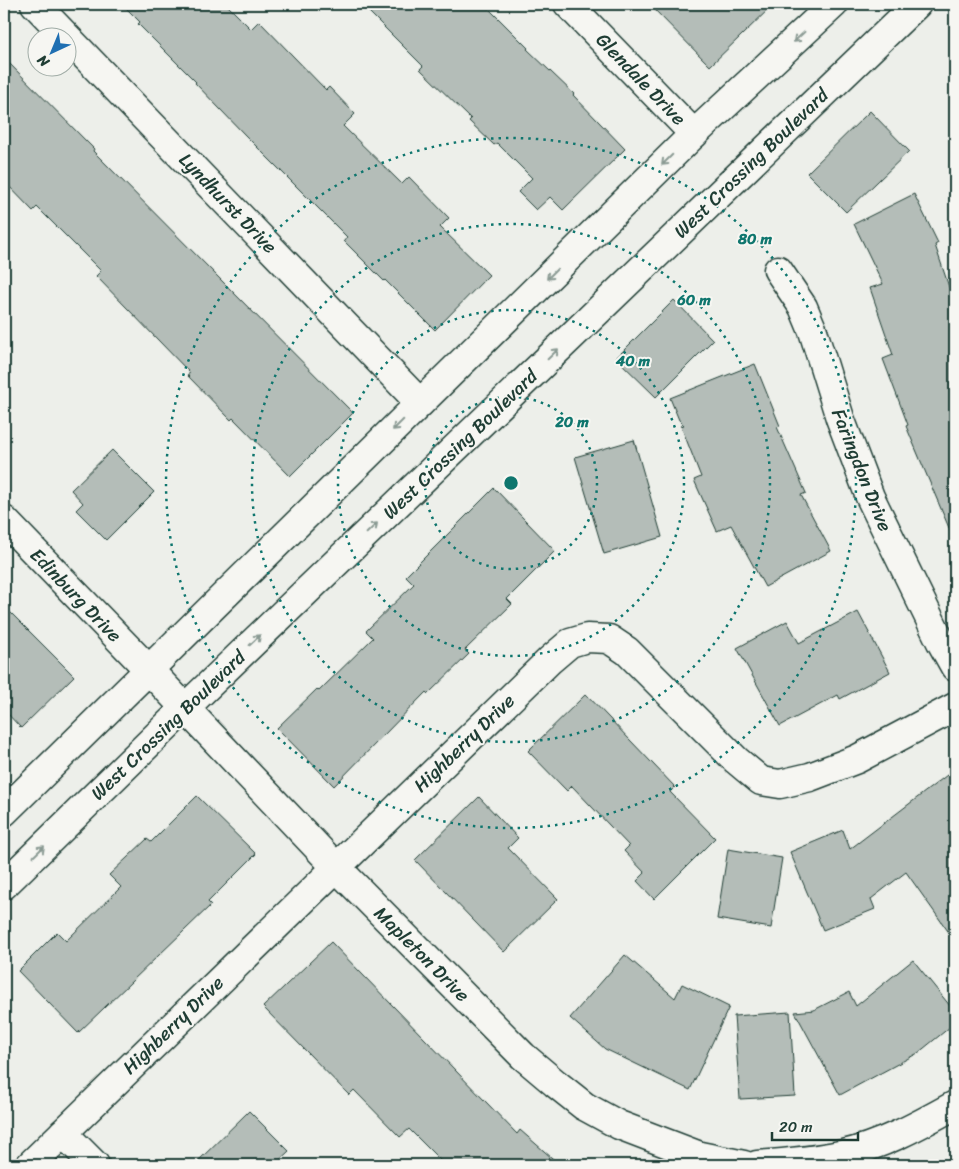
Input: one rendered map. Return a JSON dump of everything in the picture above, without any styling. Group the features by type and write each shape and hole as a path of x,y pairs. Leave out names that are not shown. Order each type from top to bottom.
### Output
{"street":[{"name":"Lyndhurst Drive","path":"35,4 420,403"},
{"name":"Glendale Drive","path":"568,4 694,134"},
{"path":"4,812 694,134 834,4"},
{"name":"West Crossing Boulevard","path":"4,885 185,708 917,4"},
{"name":"Faringdon Drive","path":"778,270 803,307 813,331 840,418 870,497 940,642 955,667"},
{"name":"Edinburg Drive","path":"4,520 149,670"},
{"name":"Highberry Drive","path":"30,1165 550,660 570,643 587,638 609,639 627,651 736,760 760,781 780,784 810,777 857,759 955,708"},
{"name":"Mapleton Drive","path":"149,670 336,867 523,1056 584,1106 619,1125 700,1156 744,1165"},
{"path":"757,1165 805,1162 842,1154 880,1142 920,1124 955,1104"},
{"path":"63,1133 95,1165"}],"building":[{"path":"122,4 226,4 251,29 259,21 326,90 329,87 355,114 343,126 402,184 409,177 449,218 440,227 489,275 435,330 344,241 347,237 245,135 196,82 138,24 140,22"},
{"path":"361,4 484,4 574,94 625,149 563,210 550,197 536,210 518,192 532,178 497,143 494,145 469,121 471,119 420,69 423,66"},
{"path":"649,4 774,4 710,66"},
{"path":"4,58 94,149 93,151 353,413 290,476 233,418 231,420 187,375 190,373 96,276 101,271 37,207 33,211 4,181"},
{"path":"870,111 909,151 846,212 807,173"},
{"path":"914,194 938,243 935,245 955,305 955,542 906,426 908,425 883,359 893,355 870,288 883,284 854,224"},
{"path":"674,300 713,340 656,397 616,358"},
{"path":"755,364 780,426 777,427 806,493 801,495 831,551 765,587 731,525 717,531 694,480 701,477 681,426 684,425 679,420 670,398"},
{"path":"634,440 662,537 604,554 575,457"},
{"path":"112,450 154,492 106,540 76,510 83,503 71,490"},
{"path":"494,488 555,551 507,599 512,604 465,650 469,654 428,694 426,692 334,786 277,728 317,689 319,691 373,638 366,631 414,584 406,576"},
{"path":"4,606 74,676 21,728 4,710"},
{"path":"858,612 890,672 840,699 838,695 780,726 737,648 787,621 799,643"},
{"path":"586,694 675,787 670,792 715,838 654,899 637,881 645,873 624,851 629,846 572,786 567,791 528,751"},
{"path":"955,769 955,941 906,872 871,899 875,909 823,930 790,852 843,830 850,849"},
{"path":"197,796 256,854 208,902 211,905 78,1033 18,971 57,932 66,941 121,887 109,875 147,839 151,842"},
{"path":"479,797 518,838 508,848 558,899 504,952 415,860"},
{"path":"728,849 782,858 771,928 717,919"},
{"path":"331,942 517,1134 520,1130 560,1165 445,1165 409,1129 400,1137 354,1090 349,1095 263,1007"},
{"path":"625,955 675,998 682,984 729,1007 690,1090 605,1049 570,1018"},
{"path":"913,960 955,1012 955,1023 918,1053 840,1095 795,1012 814,1010 849,992 856,1006"},
{"path":"790,1012 795,1096 740,1099 734,1016"},
{"path":"249,1111 289,1151 274,1165 194,1165"}]}
